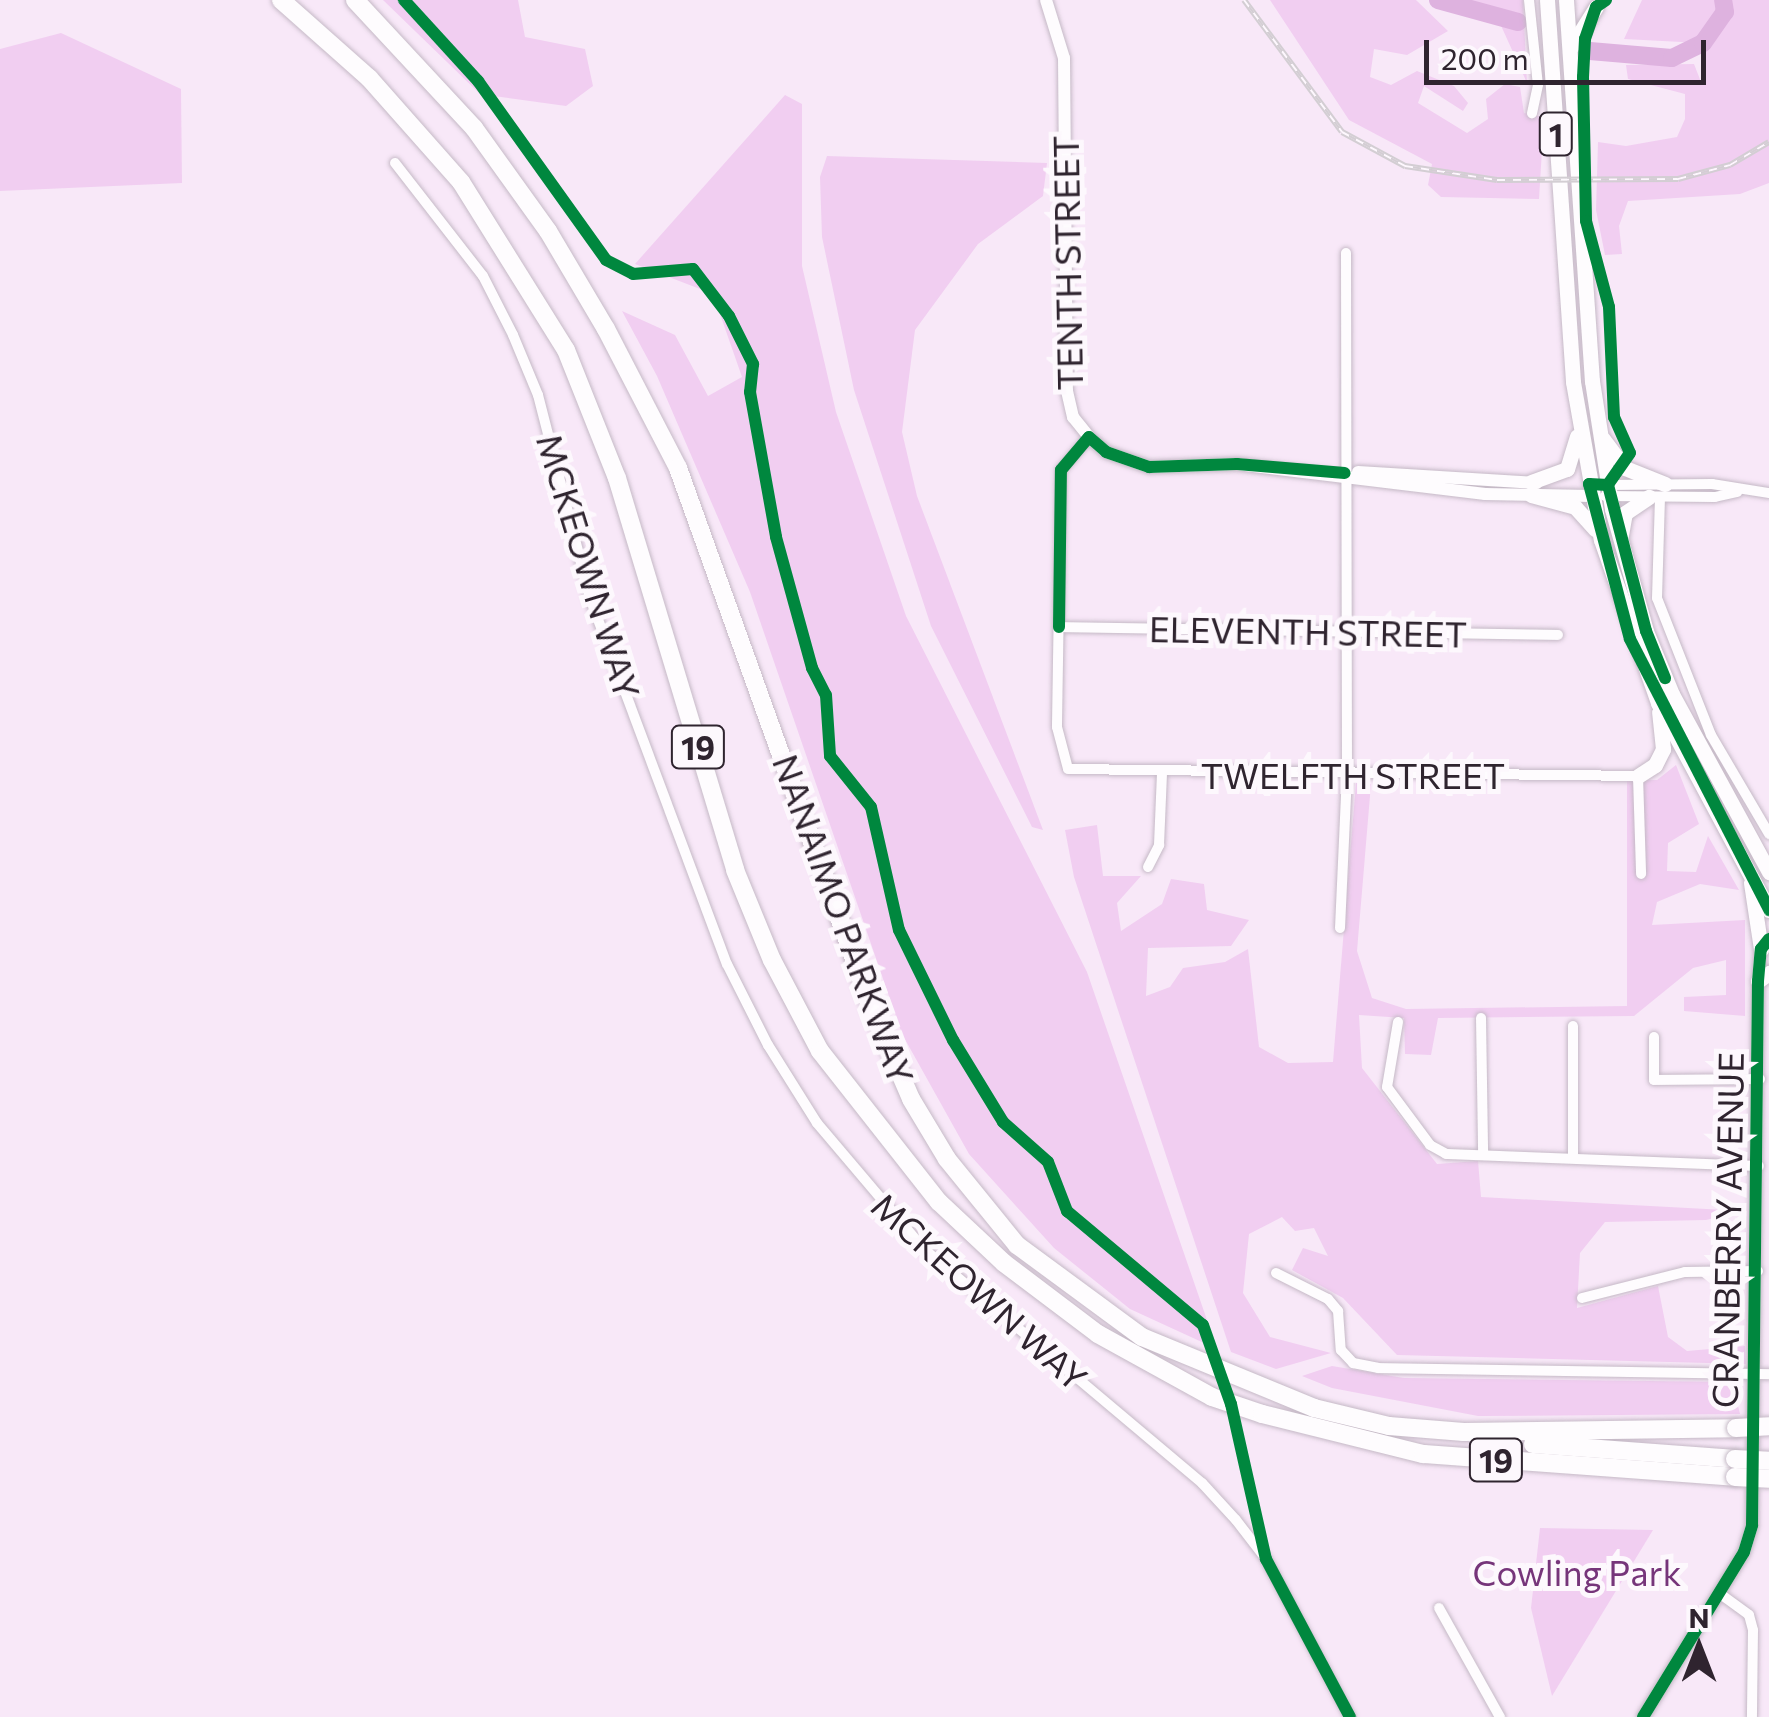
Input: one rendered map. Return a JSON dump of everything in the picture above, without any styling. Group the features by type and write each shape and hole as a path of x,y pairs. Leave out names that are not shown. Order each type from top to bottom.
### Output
{"highway":[{"name":"NANAIMO PARKWAY","path":"281,0 369,78 461,182 566,350 617,478 735,870 820,1051 882,1136 1004,1263 1098,1334 1226,1401 1262,1414 1423,1454 1735,1468 1769,1479"},
{"name":"NANAIMO PARKWAY","path":"355,0 474,128 548,231 678,468 870,1006 911,1098 947,1159 1017,1245 1077,1294 1142,1338 1249,1385 1389,1426 1518,1434 1769,1426"},
{"name":"1","path":"1547,0 1579,428 1600,540 1658,704 1769,910"},
{"name":"1","path":"1566,0 1597,426 1620,538 1672,694 1769,872"},
{"path":"1570,50 1601,3"},
{"path":"1597,426 1624,468 1658,493 1625,513 1620,538"},
{"path":"1531,489 1567,469 1579,428"},
{"path":"1531,489 1575,508 1600,540"},
{"path":"1638,776 1655,765 1663,749 1658,704"},
{"path":"1751,879 1765,944"},
{"path":"1389,1426 1466,1439 1735,1468 1769,1461"}],"street":[{"name":"TENTH STREET","path":"1046,0 1060,29 1064,58 1067,391 1073,417 1106,452 1150,467 1237,464 1345,474 1392,485 1609,490"},
{"path":"1529,0 1538,85 1532,114"},
{"name":"MCKEOWN WAY","path":"395,163 482,276 513,335 538,395 590,598 727,964 768,1045 837,1149 924,1249 1202,1483 1236,1520 1266,1559 1350,1717"},
{"path":"1340,928 1347,774 1346,253"},
{"path":"1059,627 1061,470 1089,437"},
{"path":"1609,490 1658,493"},
{"path":"1609,490 1769,493"},
{"path":"1658,493 1653,577 1658,598 1705,722 1769,834"},
{"name":"ELEVENTH STREET","path":"1059,627 1558,635"},
{"name":"TWELFTH STREET","path":"1059,627 1057,728 1068,769 1162,774 1638,776"},
{"path":"1148,867 1160,845 1162,774"},
{"path":"1638,776 1641,874"},
{"name":"CRANBERRY AVENUE","path":"1719,1593 1752,1525 1763,1374 1758,1271 1765,944"},
{"path":"1481,1018 1483,1151"},
{"path":"1398,1022 1386,1087 1430,1145 1446,1154 1572,1154 1759,1166"},
{"path":"1572,1154 1573,1026"},
{"path":"1654,1037 1654,1080 1760,1079"},
{"path":"1582,1298 1684,1272 1758,1271"},
{"path":"1276,1273 1328,1299 1338,1311 1341,1350 1353,1363 1763,1374"},
{"path":"1643,1717 1719,1593 1748,1615 1753,1630 1752,1717"},
{"path":"1440,1608 1500,1717"}],"green space":[{"path":"383,0 518,0 525,37 585,49 593,86 566,106 480,94"},
{"path":"1270,0 1416,0 1448,31 1407,55 1374,49 1370,77 1391,85 1417,71 1454,86 1468,103 1463,111 1424,86 1418,103 1467,133 1488,119 1486,99 1505,84 1520,87 1524,113 1544,117 1539,199 1441,197 1428,185 1432,164 1349,120"},
{"path":"1441,0 1523,0 1527,83 1498,19"},
{"path":"1642,0 1769,0 1769,183 1740,194 1628,201 1619,226 1622,254 1605,255 1596,210 1598,142 1626,146 1677,137 1685,119 1685,94 1628,79 1626,65 1694,64 1701,82 1701,43 1624,39"},
{"path":"61,33 181,89 182,183 0,191 0,49"},
{"path":"785,95 802,104 802,266 836,412 906,616 1087,972 1217,1349 1130,1309 1054,1248 969,1154 902,1034 750,592 657,376 622,311 675,335 708,396 742,377 713,294 635,264"},
{"path":"827,156 1047,163 1043,196 978,244 915,330 902,432 917,496 1043,830 1032,827 931,626 854,390 822,237 820,177"},
{"path":"1676,765 1699,824 1668,843 1667,871 1696,872 1708,836 1739,890 1700,884 1657,902 1652,925 1745,920 1745,1016 1684,1011 1684,997 1726,995 1726,960 1693,968 1634,1016 1438,1018 1431,1055 1405,1054 1404,1018 1359,1015 1362,1068 1437,1164 1478,1161 1481,1197 1744,1211 1706,1220 1605,1222 1580,1253 1577,1308 1658,1286 1668,1337 1687,1351 1745,1346 1746,1364 1397,1355 1343,1298 1292,1270 1303,1248 1328,1256 1314,1228 1295,1231 1282,1217 1249,1234 1243,1293 1270,1337 1331,1353 1276,1369 1231,1352 1074,877 1065,830 1097,825 1103,876 1141,876 1117,903 1121,931 1162,904 1171,879 1204,884 1207,910 1249,920 1231,946 1148,948 1146,996 1170,987 1183,968 1225,962 1248,949 1259,1047 1288,1063 1333,1062 1356,783 1371,784 1357,951 1372,998 1406,1009 1627,1006 1627,780 1657,780"},
{"path":"1332,1366 1404,1378 1732,1382 1740,1414 1478,1416 1332,1388 1302,1376"},
{"name":"Cowling Park","path":"1540,1528 1653,1530 1552,1696 1531,1608"}],"waterway":[{"path":"1438,0 1518,22"},
{"path":"1590,51 1672,58 1703,43 1725,12 1723,0"}],"railway":[{"path":"1244,0 1342,132 1405,166 1497,180 1678,179 1730,165 1769,142"}],"cycle path":[{"path":"404,0 478,81 606,260 633,274 693,269 729,316 753,364 750,392 776,537 812,668 826,695 830,756 871,807 899,930 953,1040 1003,1122 1048,1162 1067,1211 1203,1325 1231,1404 1266,1559 1350,1717"},
{"path":"1606,0 1596,7 1585,39 1583,77 1586,221 1609,307 1614,417 1630,453 1608,485"},
{"path":"1059,627 1061,470 1089,437 1106,452 1149,467 1237,464 1345,473"},
{"path":"1608,485 1589,484 1630,639 1769,910"},
{"path":"1608,485 1646,631 1665,678"},
{"path":"1643,1717 1744,1552 1752,1525 1758,981 1761,949 1769,939"}]}
